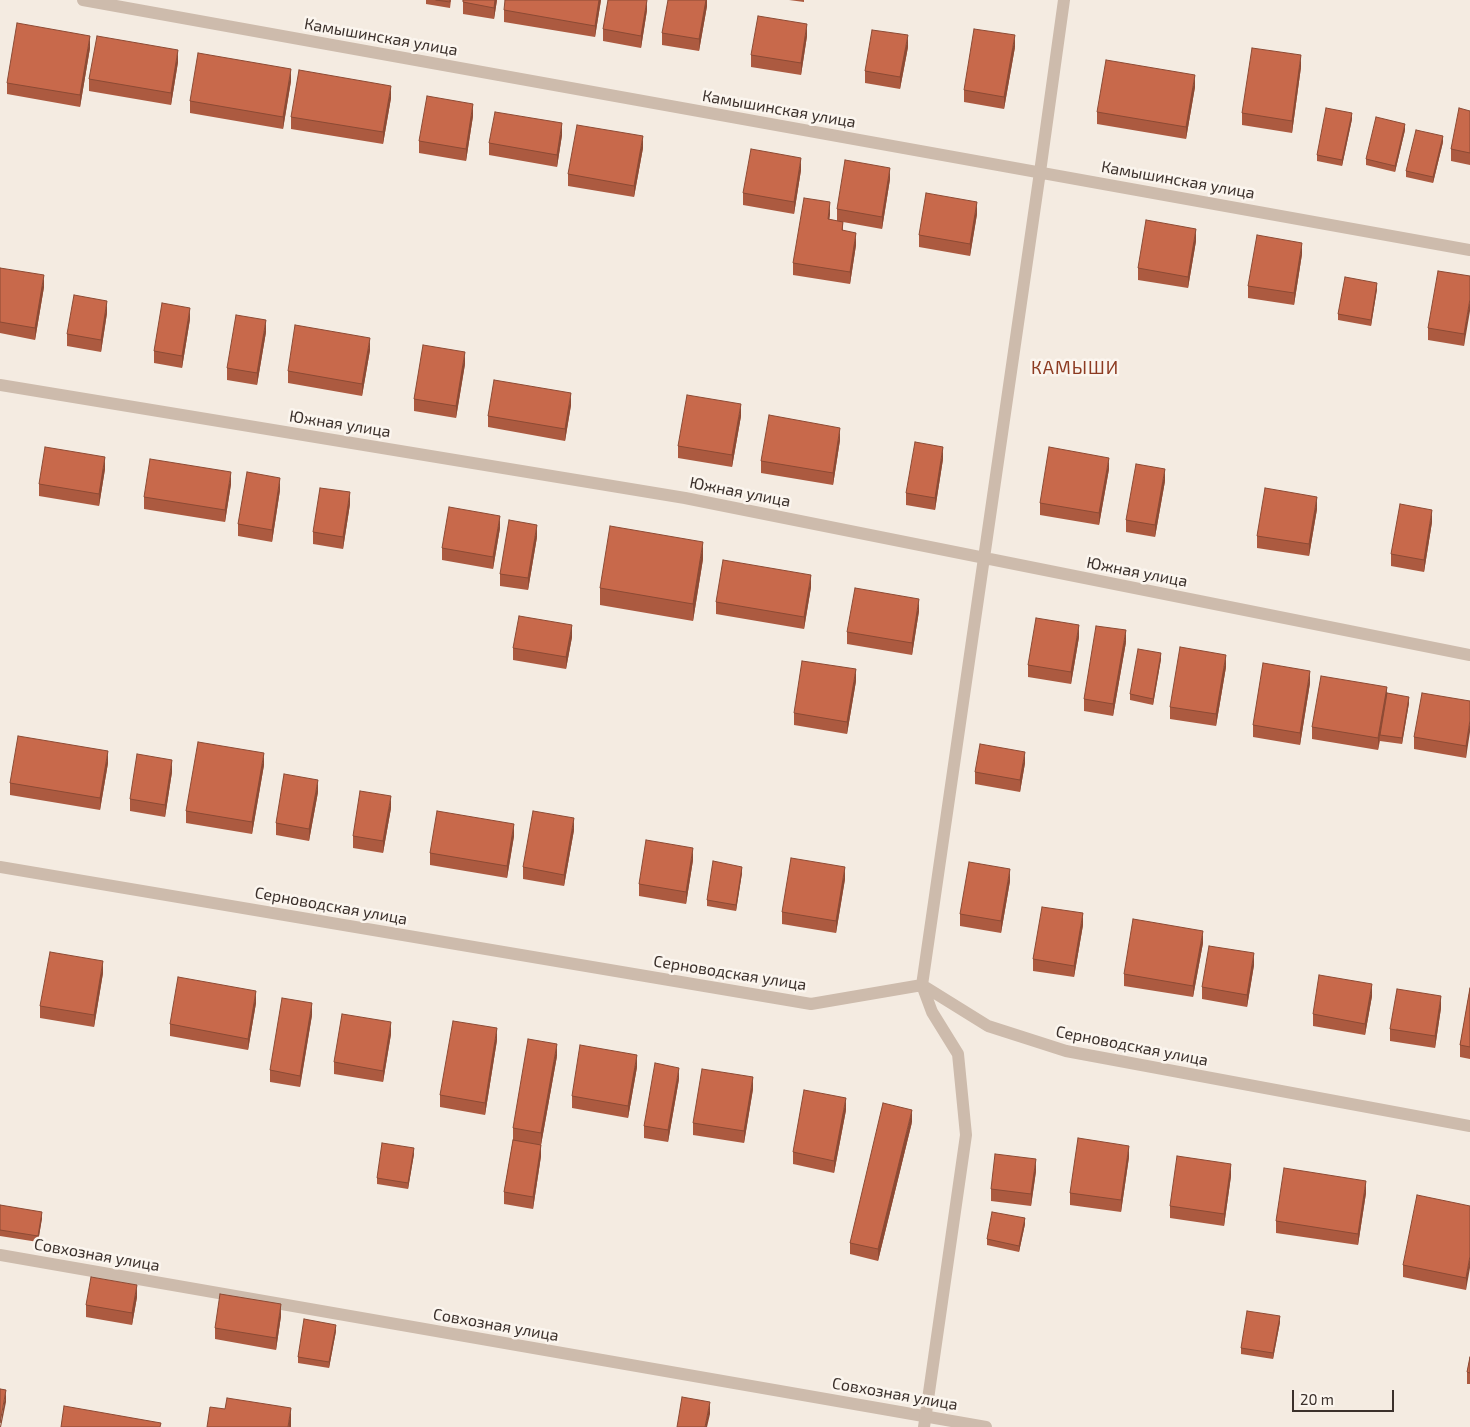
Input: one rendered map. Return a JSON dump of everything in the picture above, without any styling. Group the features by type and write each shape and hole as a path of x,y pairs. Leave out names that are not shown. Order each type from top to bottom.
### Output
{"street":[{"name":"Камышинская улица","path":"83,0 1470,250"},
{"path":"924,1422 966,1135 958,1054 932,1012 922,985 1064,0"},
{"name":"Южная улица","path":"0,385 685,498 1470,655"},
{"name":"Серноводская улица","path":"0,867 811,1004 922,985 988,1026 1066,1051 1470,1126"},
{"name":"Совхозная улица","path":"0,1255 924,1422 986,1427"}],"building":[{"path":"463,0 495,0 494,8 463,2"},
{"path":"505,0 599,0 595,26 504,10"},
{"path":"608,0 647,0 641,36 603,29"},
{"path":"668,0 706,0 699,39 662,33"},
{"path":"758,16 807,24 801,63 751,55"},
{"path":"17,23 90,36 80,95 7,83"},
{"path":"974,29 1015,35 1004,97 964,90"},
{"path":"872,30 908,35 900,77 865,71"},
{"path":"97,36 178,50 171,93 89,79"},
{"path":"1252,48 1301,55 1292,121 1242,113"},
{"path":"198,53 291,69 283,117 190,101"},
{"path":"1106,60 1195,75 1186,127 1097,112"},
{"path":"299,70 391,86 383,132 291,117"},
{"path":"427,96 473,104 466,149 419,141"},
{"path":"1326,108 1352,113 1342,160 1317,155"},
{"path":"1459,108 1470,111 1470,153 1451,149"},
{"path":"495,112 562,123 557,155 489,143"},
{"path":"1376,117 1405,124 1395,166 1366,159"},
{"path":"577,125 643,136 634,186 568,174"},
{"path":"1416,130 1443,136 1433,177 1406,171"},
{"path":"751,149 801,158 794,202 743,193"},
{"path":"845,160 890,168 882,217 837,209"},
{"path":"926,193 977,202 970,244 919,235"},
{"path":"804,198 830,202 828,219 843,222 842,230 856,233 850,272 793,263"},
{"path":"1146,220 1196,229 1188,277 1138,268"},
{"path":"1257,235 1302,243 1294,293 1248,286"},
{"path":"0,268 44,275 35,328 0,322"},
{"path":"1438,271 1470,276 1470,299 1464,334 1428,328"},
{"path":"1345,277 1377,283 1371,320 1338,314"},
{"path":"74,295 107,301 101,340 67,334"},
{"path":"162,303 190,308 182,356 154,351"},
{"path":"236,315 266,320 257,373 227,368"},
{"path":"295,325 370,338 362,384 288,371"},
{"path":"423,345 465,352 456,406 414,399"},
{"path":"494,380 571,393 565,429 488,416"},
{"path":"687,395 741,404 732,455 678,446"},
{"path":"769,415 840,428 833,473 761,461"},
{"path":"915,442 943,447 935,498 906,493"},
{"path":"45,447 105,457 99,494 39,484"},
{"path":"1049,447 1109,458 1099,513 1040,503"},
{"path":"150,459 231,472 225,510 144,497"},
{"path":"1136,464 1165,469 1155,525 1126,520"},
{"path":"247,472 280,478 272,530 238,524"},
{"path":"320,488 350,492 343,537 313,532"},
{"path":"1265,488 1317,497 1309,544 1257,536"},
{"path":"1400,504 1432,510 1424,560 1391,554"},
{"path":"449,507 500,516 493,557 442,548"},
{"path":"509,520 537,525 528,578 500,574"},
{"path":"610,526 703,542 693,604 600,588"},
{"path":"723,560 811,575 804,617 716,602"},
{"path":"855,588 919,599 912,643 847,632"},
{"path":"519,616 572,625 566,657 513,648"},
{"path":"1036,618 1079,625 1071,672 1028,665"},
{"path":"1096,626 1126,630 1113,704 1084,699"},
{"path":"1180,647 1226,655 1216,714 1170,707"},
{"path":"1138,649 1161,653 1153,699 1130,694"},
{"path":"802,661 856,669 847,722 794,713"},
{"path":"1263,663 1310,671 1300,733 1253,725"},
{"path":"1321,676 1387,687 1378,738 1312,727"},
{"path":"1387,693 1409,697 1402,738 1380,735"},
{"path":"1422,693 1470,701 1470,720 1466,746 1414,737"},
{"path":"18,736 108,751 100,798 10,783"},
{"path":"198,742 264,753 252,822 186,811"},
{"path":"980,744 1025,752 1020,780 975,772"},
{"path":"137,754 172,760 165,805 130,799"},
{"path":"284,774 318,780 309,829 276,823"},
{"path":"360,791 391,796 383,841 353,836"},
{"path":"437,811 514,824 507,866 430,853"},
{"path":"533,811 574,818 564,875 523,867"},
{"path":"646,840 693,848 686,892 639,884"},
{"path":"791,858 845,867 836,921 782,912"},
{"path":"713,861 742,867 736,905 707,900"},
{"path":"969,862 1010,869 1001,921 960,914"},
{"path":"1042,907 1083,913 1074,966 1033,959"},
{"path":"1133,919 1203,931 1193,986 1124,974"},
{"path":"1209,946 1254,953 1247,995 1202,987"},
{"path":"50,952 103,961 94,1015 40,1006"},
{"path":"1319,975 1372,984 1365,1024 1313,1014"},
{"path":"178,977 256,991 248,1039 170,1024"},
{"path":"1470,988 1470,1047 1460,1045"},
{"path":"1397,989 1441,996 1435,1036 1390,1029"},
{"path":"282,998 312,1003 300,1076 270,1070"},
{"path":"342,1014 391,1022 383,1071 334,1062"},
{"path":"453,1021 497,1028 485,1103 440,1095"},
{"path":"528,1039 557,1044 541,1133 513,1128"},
{"path":"580,1045 637,1055 628,1106 572,1096"},
{"path":"655,1063 679,1068 668,1130 644,1126"},
{"path":"702,1069 753,1077 744,1131 693,1123"},
{"path":"804,1090 846,1098 834,1161 793,1152"},
{"path":"883,1103 912,1110 878,1249 850,1243"},
{"path":"1078,1138 1129,1146 1121,1200 1070,1193"},
{"path":"513,1140 541,1145 533,1197 504,1192"},
{"path":"382,1143 414,1148 408,1183 377,1178"},
{"path":"995,1154 1036,1159 1031,1194 991,1189"},
{"path":"1177,1156 1231,1164 1224,1214 1170,1206"},
{"path":"1284,1168 1366,1181 1358,1234 1276,1221"},
{"path":"1417,1195 1470,1206 1470,1256 1466,1278 1403,1265"},
{"path":"0,1205 42,1212 38,1236 0,1230"},
{"path":"992,1212 1025,1218 1019,1246 987,1239"},
{"path":"91,1277 137,1285 132,1313 86,1305"},
{"path":"220,1294 281,1304 276,1338 215,1328"},
{"path":"1247,1311 1280,1316 1273,1353 1241,1348"},
{"path":"304,1319 336,1325 329,1362 298,1357"},
{"path":"1470,1357 1470,1373 1467,1372"},
{"path":"0,1389 6,1390 0,1423"},
{"path":"682,1397 710,1402 705,1427 677,1427"},
{"path":"227,1398 291,1408 288,1427 207,1427 210,1407 225,1409"},
{"path":"64,1406 161,1423 160,1427 61,1427"}],"district":[{"name":"КАМЫШИ","path":"1075,368"}]}
